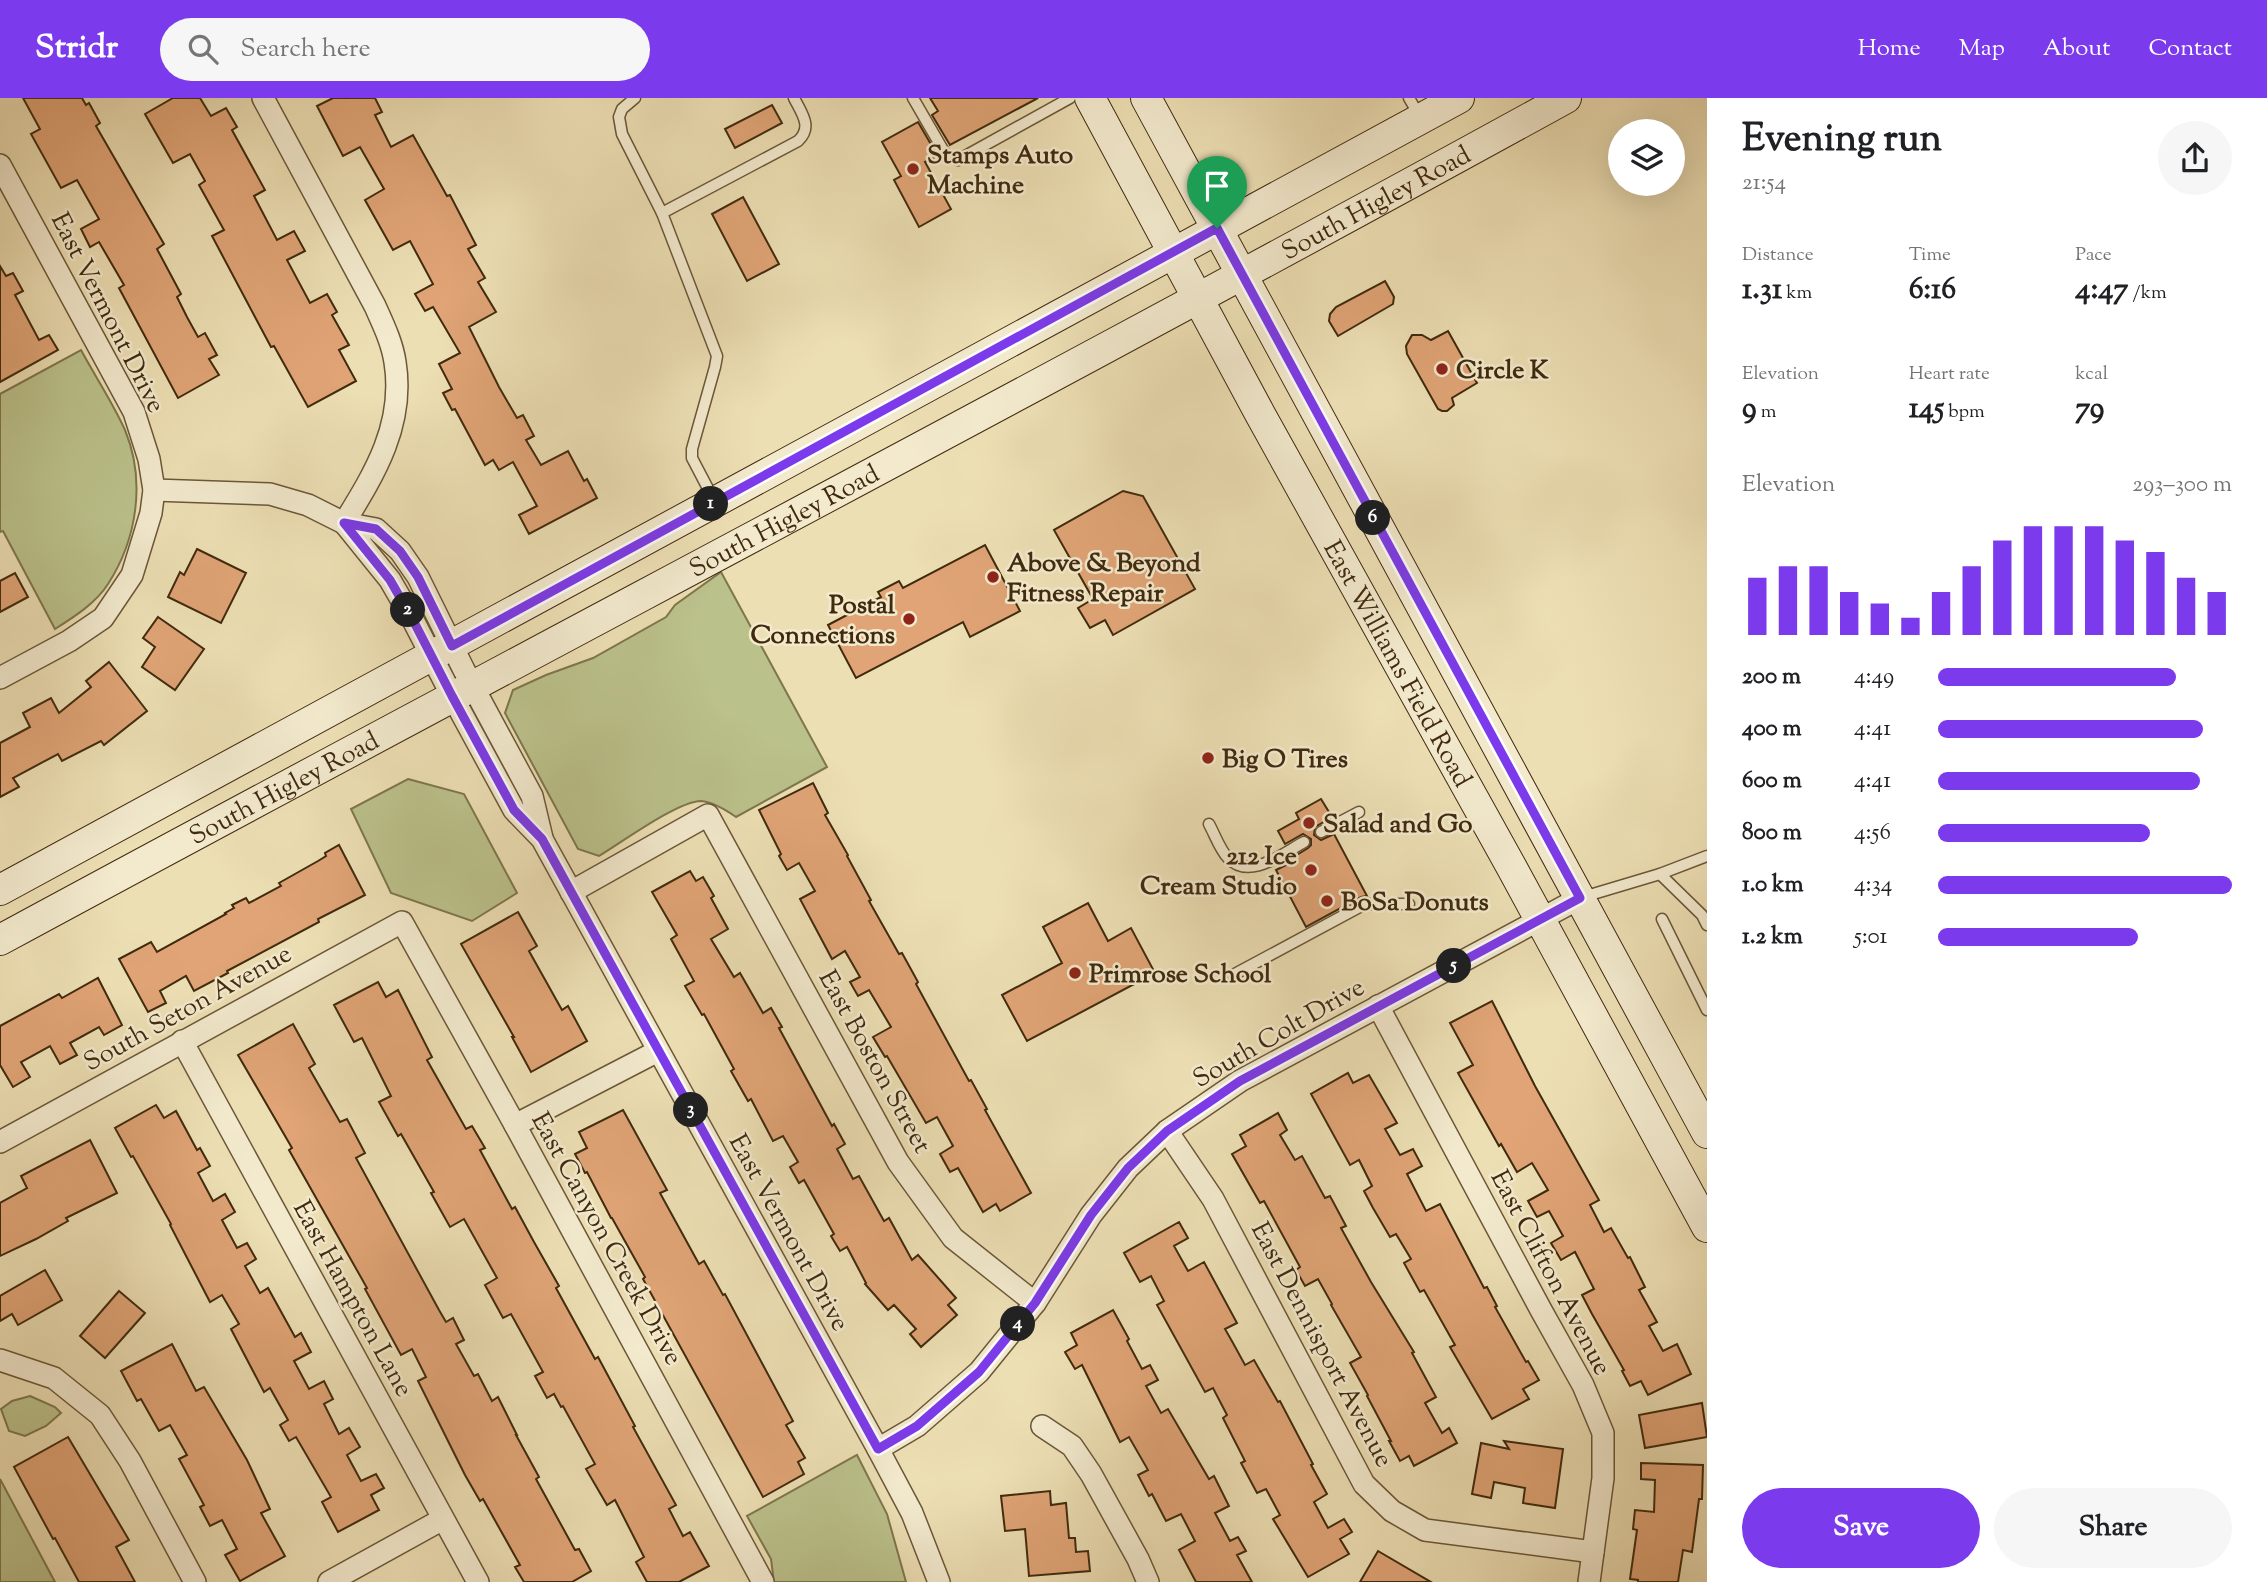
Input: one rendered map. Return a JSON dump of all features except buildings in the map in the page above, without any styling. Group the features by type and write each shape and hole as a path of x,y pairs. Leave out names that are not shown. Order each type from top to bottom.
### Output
{"main road":[{"name":"East Williams Field Road","path":"1090,98 1172,253 1707,1227"},
{"name":"East Williams Field Road","path":"1146,98 1707,1132"},
{"name":"South Higley Road","path":"0,890 1172,253 1415,108 1459,98"},
{"name":"South Higley Road","path":"0,940 1566,98"},
{"path":"715,502 745,540"}],"street":[{"path":"264,98 375,306 388,334 395,363 396,407 387,445 344,523"},
{"name":"East Vermont Drive","path":"0,165 134,412 149,459 154,490 151,513 132,575 103,618 69,641 0,678"},
{"name":"East Vermont Drive","path":"154,490 270,494 309,505 344,523 376,529 400,551 418,577 442,651 514,810 542,839 878,1449 912,1513 939,1582"},
{"name":"East Boston Street","path":"571,892 708,815 898,1162 953,1238 1035,1303"},
{"name":"South Colt Drive","path":"878,1449 917,1426 979,1372 1035,1303 1091,1215 1128,1168 1167,1131 1240,1081 1580,898"},
{"name":"South Seton Avenue","path":"0,1142 402,922"},
{"name":"East Canyon Creek Drive","path":"402,922 763,1582"},
{"name":"East Clifton Avenue","path":"1378,1006 1583,1385 1603,1433 1604,1478 1588,1582"},
{"name":"East Hampton Lane","path":"182,1041 478,1582"},
{"path":"515,1125 658,1051"},
{"name":"East Dennisport Avenue","path":"1167,1131 1213,1199 1364,1484 1392,1511 1425,1530 1593,1552"},
{"path":"0,1360 54,1378 100,1415 130,1461 195,1582"},
{"path":"1042,1426 1072,1446 1091,1474 1148,1582"},
{"path":"329,1582 443,1519"}],"lane":[{"path":"635,98 622,109 619,127 662,213 716,356 692,449 692,458 715,502"},
{"path":"662,213 805,135 807,126 794,98"},
{"path":"913,98 946,155 958,160 1070,98"},
{"path":"1321,832 1359,812"},
{"path":"1209,824 1228,858 1244,867 1262,864 1304,842"},
{"path":"1580,898 1660,874 1707,856"},
{"path":"1660,874 1702,915 1707,925"},
{"path":"1233,975 1365,904 1409,904"},
{"path":"1662,919 1707,1010"}],"green space":[{"path":"81,350 125,430 135,469 135,509 126,548 108,584 91,603 55,629 3,531 0,532 0,394"},
{"path":"721,572 827,767 736,817 710,803 691,803 664,815 599,856 578,849 505,713 513,690 593,658 666,617 675,605"},
{"path":"408,779 464,794 517,893 472,921 391,893 351,809"},
{"path":"30,1396 55,1407 61,1413 46,1426 25,1436 9,1431 1,1409 12,1401"},
{"path":"857,1455 887,1514 906,1582 774,1582 771,1559 747,1516"},
{"path":"0,1479 55,1582 0,1582"}],"place":[{"name":"Stamps Auto Machine","path":"913,169"},
{"name":"Circle K","path":"1442,369"},
{"name":"Above & Beyond Fitness Repair","path":"993,577"},
{"name":"Postal Connections","path":"909,619"},
{"name":"Big O Tires","path":"1208,758"},
{"name":"Salad and Go","path":"1309,823"},
{"name":"212 Ice Cream Studio","path":"1311,870"},
{"name":"BoSa Donuts","path":"1327,901"},
{"name":"Primrose School","path":"1075,973"}],"route":[{"path":"1217,228 1580,898 1240,1081 1167,1131 1128,1168 1091,1215 1035,1303 979,1372 917,1426 878,1449 542,839 514,810 390,580 344,523 376,529 400,551 418,577 452,646 1217,228"}]}
